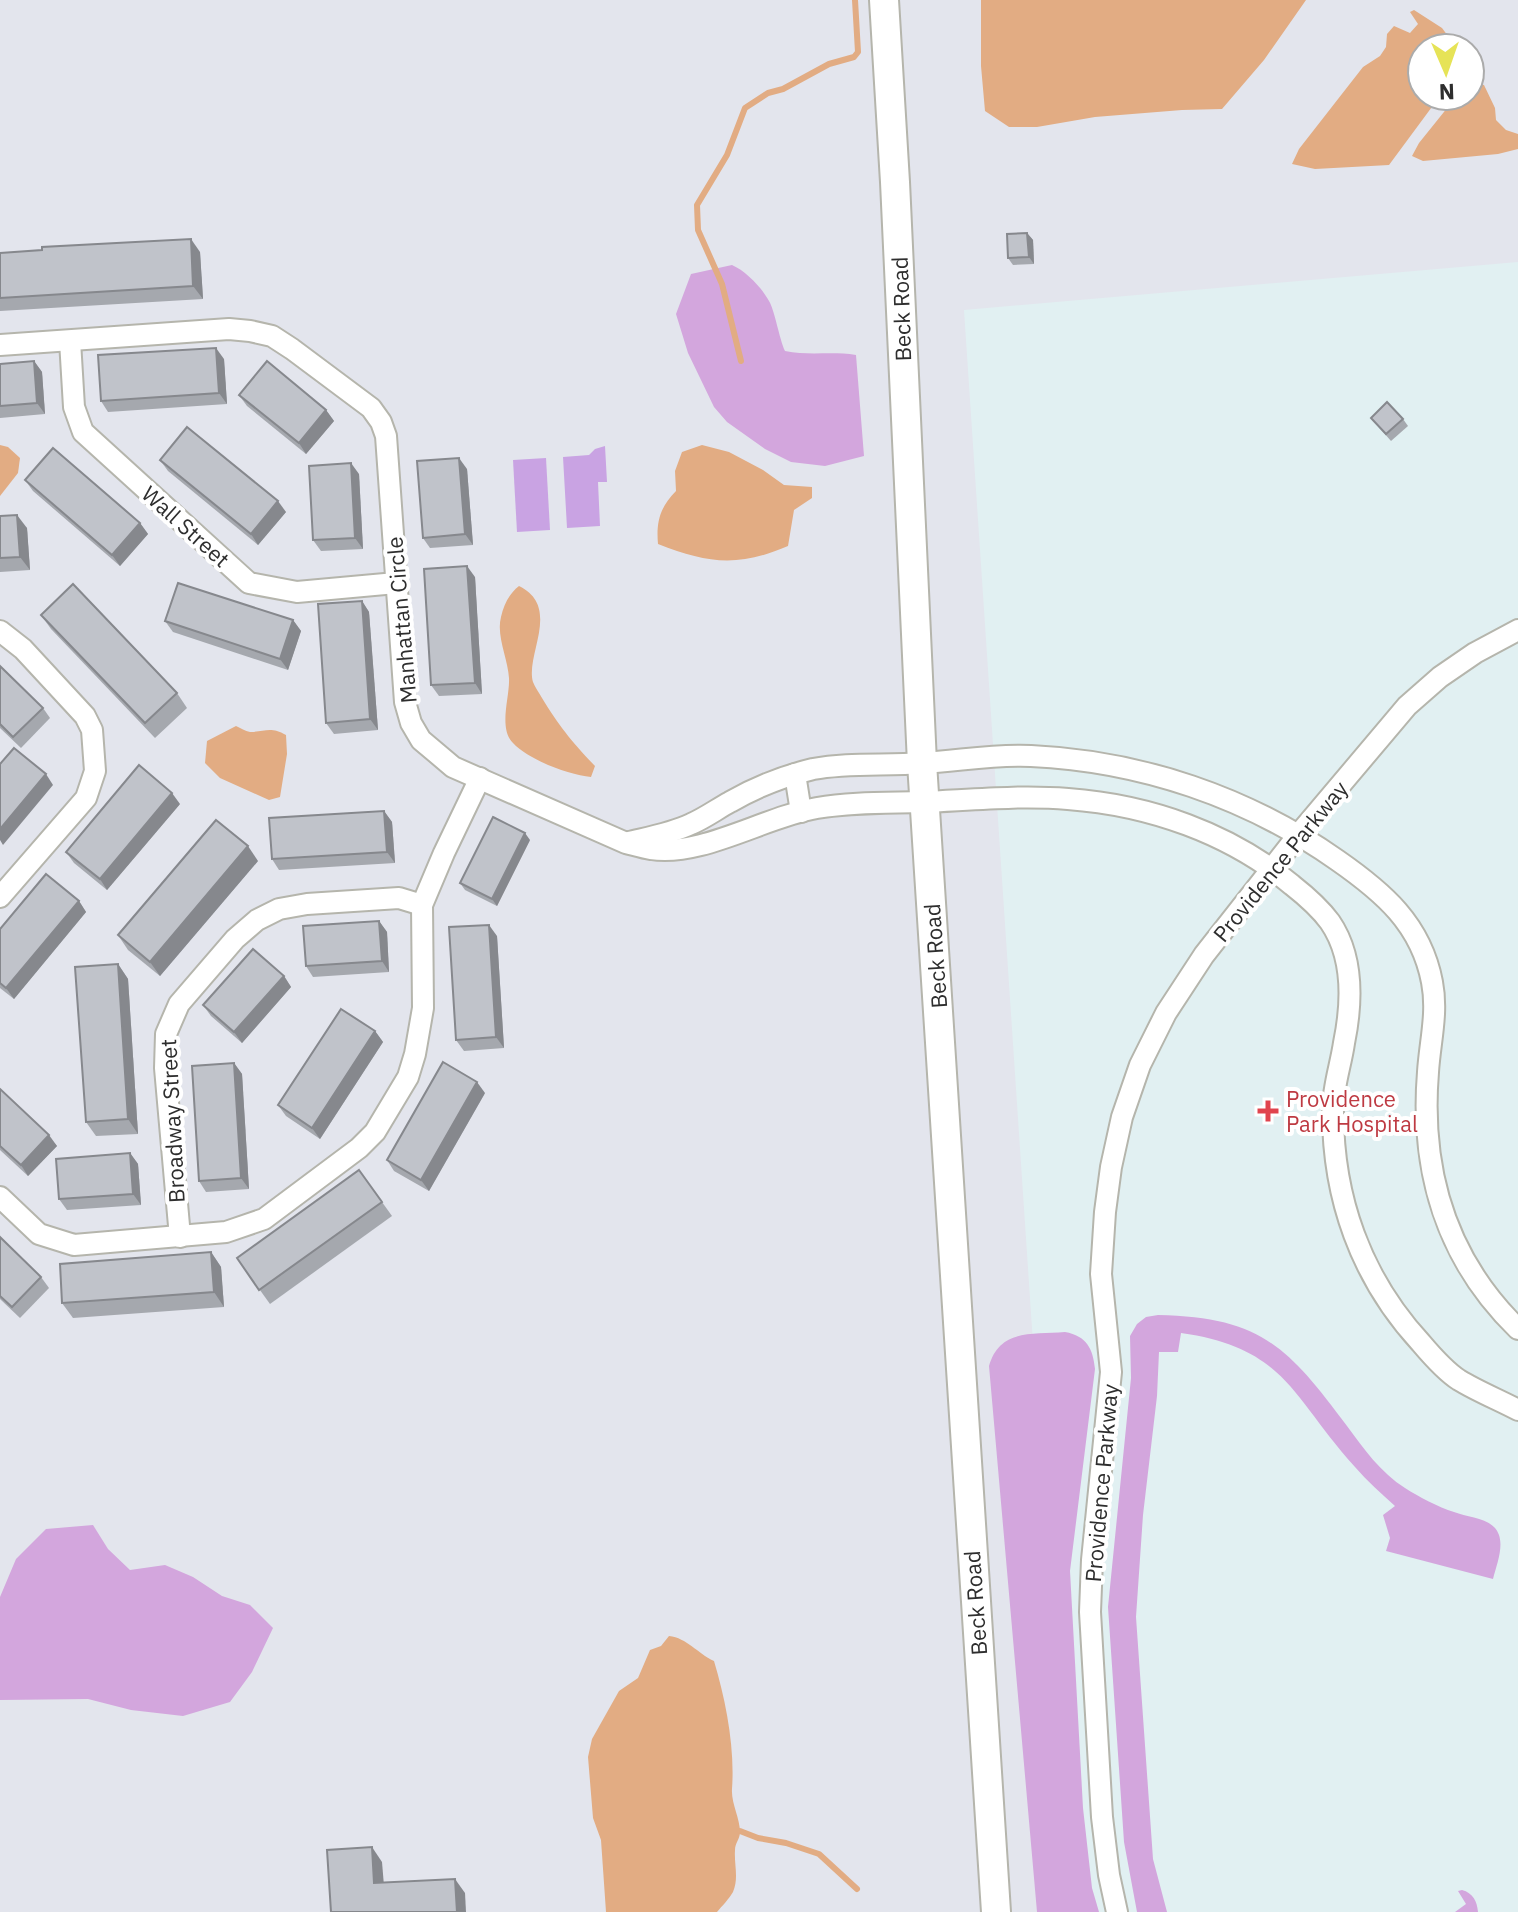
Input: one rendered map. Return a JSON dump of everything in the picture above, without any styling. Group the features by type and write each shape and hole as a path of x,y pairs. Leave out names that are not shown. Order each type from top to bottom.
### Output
{"main road":[{"name":"Beck Road","path":"884,0 922,763 996,1912"}],"street":[{"name":"Manhattan Circle","path":"0,345 229,329 250,331 272,336 371,408 381,422 388,456 405,702 411,723 421,740 453,767 626,843 653,850 681,849 702,845 774,818 867,804 1068,799 1115,805 1167,818 1240,847 1273,869 1315,905 1331,924 1348,971 1351,1004 1332,1104 1334,1145 1337,1179 1349,1224 1372,1277 1409,1330 1440,1363 1459,1380 1518,1410"},
{"name":"Wall Street","path":"70,341 74,407 83,432 249,583 297,592 396,583"},
{"name":"Providence Parkway","path":"1117,1912 1102,1817 1090,1612 1092,1560 1111,1372 1101,1274 1111,1167 1122,1117 1140,1065 1166,1013 1204,955 1299,834 1407,706 1440,677 1475,653 1518,630"},
{"path":"0,631 23,649 85,716 92,730 95,771 86,798 0,897"},
{"path":"626,843 690,825 782,777 817,768 1032,756 1118,766 1220,796 1299,834 1356,873 1394,906 1413,929 1423,951 1434,1004 1425,1121 1434,1184 1442,1212 1460,1251 1492,1300 1518,1329"},
{"path":"795,774 801,812"},
{"path":"0,1197 39,1234 74,1245 226,1232 264,1219 359,1148 375,1132 408,1077 423,1008 422,905 480,778"},
{"path":"731,801 739,831"},
{"name":"Broadway Street","path":"180,1237 165,1068 166,1034 179,1004 235,939 257,920 279,909 307,904 399,898 422,905"}],"shaded area":[{"path":"981,0 1306,0 1264,60 1222,109 1095,117 1037,127 1009,127 985,111"},
{"path":"1414,10 1445,32 1411,32 1418,24 1410,12"},
{"path":"1394,26 1408,32 1406,112 1428,112 1389,165 1315,169 1292,164 1299,149 1363,67 1380,56 1386,47 1387,34"},
{"path":"1486,89 1495,108 1496,120 1506,130 1518,134 1518,149 1498,154 1423,161 1412,156 1444,112 1486,112"},
{"name":"Providence Park Hospital","path":"1518,262 1518,1912 1071,1912 964,310"},
{"path":"732,265 758,285 766,296 785,351 856,355 864,456 825,466 791,462 765,449 727,422 714,407 688,353 676,314 691,274"},
{"path":"0,445 8,447 20,458 18,473 0,496"},
{"path":"702,445 729,452 784,485 812,487 812,498 794,510 788,546 753,558 722,560 707,559 658,544 660,515 676,491 675,471 682,452"},
{"path":"605,446 607,482 598,482 600,526 567,528 563,457 589,455"},
{"path":"546,458 550,530 517,532 513,460"},
{"path":"519,586 532,595 540,618 533,659 533,682 560,725 595,766 591,777 539,761 520,749 509,737 505,721 509,678 500,624 505,604"},
{"path":"236,726 250,732 272,730 286,735 287,754 280,797 269,800 220,778 205,763 207,741"},
{"path":"1158,1315 1223,1322 1248,1330 1269,1342 1307,1376 1388,1475 1435,1505 1490,1524 1498,1532 1500,1545 1493,1579 1386,1551 1390,1538 1383,1515 1395,1506 1360,1472 1300,1398 1266,1364 1216,1340 1181,1333 1178,1352 1159,1352 1136,1617 1153,1859 1167,1912 1137,1912 1124,1842 1108,1607 1131,1378 1130,1336 1146,1317"},
{"path":"1065,1332 1088,1344 1095,1369 1070,1571 1083,1808 1092,1888 1099,1912 1037,1912 989,1366 994,1354 1009,1339"},
{"path":"93,1525 108,1549 130,1570 165,1565 193,1577 222,1596 250,1605 273,1628 252,1672 230,1702 183,1716 131,1710 88,1699 0,1700 0,1597 16,1559 46,1529"},
{"path":"669,1636 714,1661 718,1676 729,1725 732,1794 740,1827 735,1850 735,1887 717,1912 606,1912 601,1840 593,1818 588,1757 592,1739 619,1691 638,1678 650,1650 661,1646"},
{"path":"1462,1890 1474,1898 1478,1912 1455,1912 1466,1904 1458,1891"}],"building":[{"path":"1027,233 1029,257 1008,258 1007,234"},
{"path":"191,239 193,286 0,298 0,253 42,250 42,247"},
{"path":"216,348 219,393 101,401 98,355"},
{"path":"34,361 37,403 0,406 0,364"},
{"path":"267,361 326,410 299,443 239,395"},
{"path":"1387,402 1403,419 1386,434 1371,418"},
{"path":"187,427 278,501 251,534 160,460"},
{"path":"53,448 140,523 112,555 25,480"},
{"path":"459,458 465,534 423,538 417,461"},
{"path":"351,463 355,538 313,540 309,466"},
{"path":"17,515 20,557 0,558 0,516"},
{"path":"467,566 475,683 431,685 424,569"},
{"path":"178,583 293,620 280,659 165,621"},
{"path":"73,584 177,693 145,723 41,615"},
{"path":"362,601 370,719 326,723 318,604"},
{"path":"0,666 43,708 13,737 0,724"},
{"path":"14,748 46,774 0,829 0,764"},
{"path":"139,765 172,793 100,879 66,852"},
{"path":"384,811 387,852 272,859 269,818"},
{"path":"493,817 525,833 492,899 460,883"},
{"path":"216,820 248,846 150,962 118,935"},
{"path":"46,874 79,901 6,988 0,983 0,929"},
{"path":"379,921 382,961 306,966 303,926"},
{"path":"489,925 496,1037 456,1040 449,927"},
{"path":"253,949 284,976 234,1032 203,1005"},
{"path":"118,964 128,1119 86,1122 75,967"},
{"path":"341,1009 375,1031 312,1128 278,1105"},
{"path":"443,1062 477,1082 421,1180 387,1160"},
{"path":"234,1063 241,1178 199,1181 192,1066"},
{"path":"0,1089 49,1135 21,1165 0,1146"},
{"path":"130,1153 133,1194 59,1199 56,1159"},
{"path":"359,1170 382,1202 259,1290 237,1258"},
{"path":"0,1237 41,1277 12,1307 0,1296"},
{"path":"211,1252 214,1292 62,1303 60,1264"},
{"path":"372,1847 374,1883 455,1879 457,1912 331,1912 327,1850"}],"waterway":[{"path":"741,361 722,284 698,230 697,205 727,155 745,108 768,93 783,89 829,64 854,57 858,52 855,0"},
{"path":"740,1831 819,1854 857,1889"}],"place":[{"name":"Providence Park Hospital","path":"1268,1111"}]}
